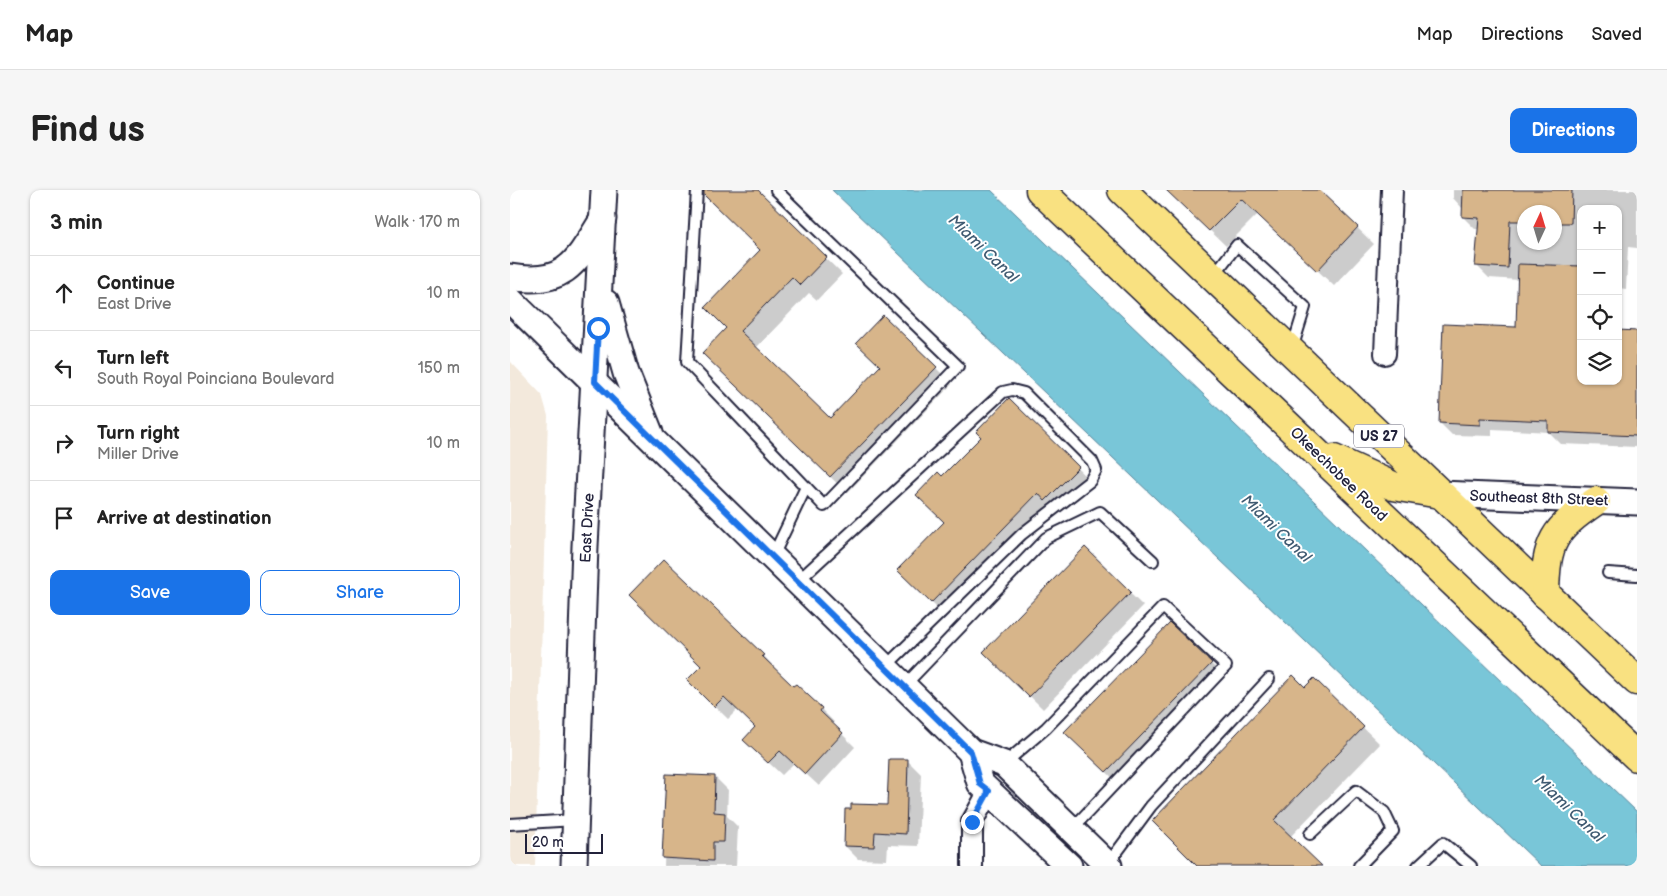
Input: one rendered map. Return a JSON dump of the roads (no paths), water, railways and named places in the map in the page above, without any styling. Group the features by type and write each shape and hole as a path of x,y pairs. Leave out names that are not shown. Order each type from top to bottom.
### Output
{"highway":[{"name":"Okeechobee Road","path":"1040,190 1637,758"},
{"name":"US 27","path":"1122,190 1637,680"},
{"path":"1312,448 1393,486 1440,494"},
{"path":"1545,594 1546,562 1553,539 1569,519 1596,501"}],"street":[{"name":"East Drive","path":"574,866 586,546 604,190"},
{"path":"1385,354 1392,190"},
{"path":"510,277 529,280 546,278 562,272 577,261 604,216"},
{"path":"600,284 626,373 655,443"},
{"path":"510,300 971,752 1004,764 1108,865"},
{"name":"Southeast 8th Street","path":"1440,494 1637,502"},
{"path":"971,752 980,784 1069,866"},
{"path":"972,866 972,822 989,791"}],"lane":[{"path":"697,190 687,362 824,506 958,366 776,190"},
{"path":"1212,277 1237,245 1305,307 1291,352"},
{"path":"798,581 1003,392 1012,390 1024,393 1092,461 1096,470 1090,480 1022,534 885,667"},
{"path":"773,557 806,487"},
{"path":"904,686 1046,538 1100,512 1153,561"},
{"path":"1608,573 1637,575"},
{"path":"1004,764 1046,728 1163,607 1226,666 1072,829"},
{"path":"1108,865 1152,806 1269,679"},
{"path":"1310,834 1356,791 1384,812 1393,831 1359,866"},
{"path":"510,824 576,820"},
{"path":"1418,866 1443,843 1471,866"}],"water":[{"name":"Miami Canal","path":"832,190 991,190 1637,812 1637,866 1541,866"}]}
